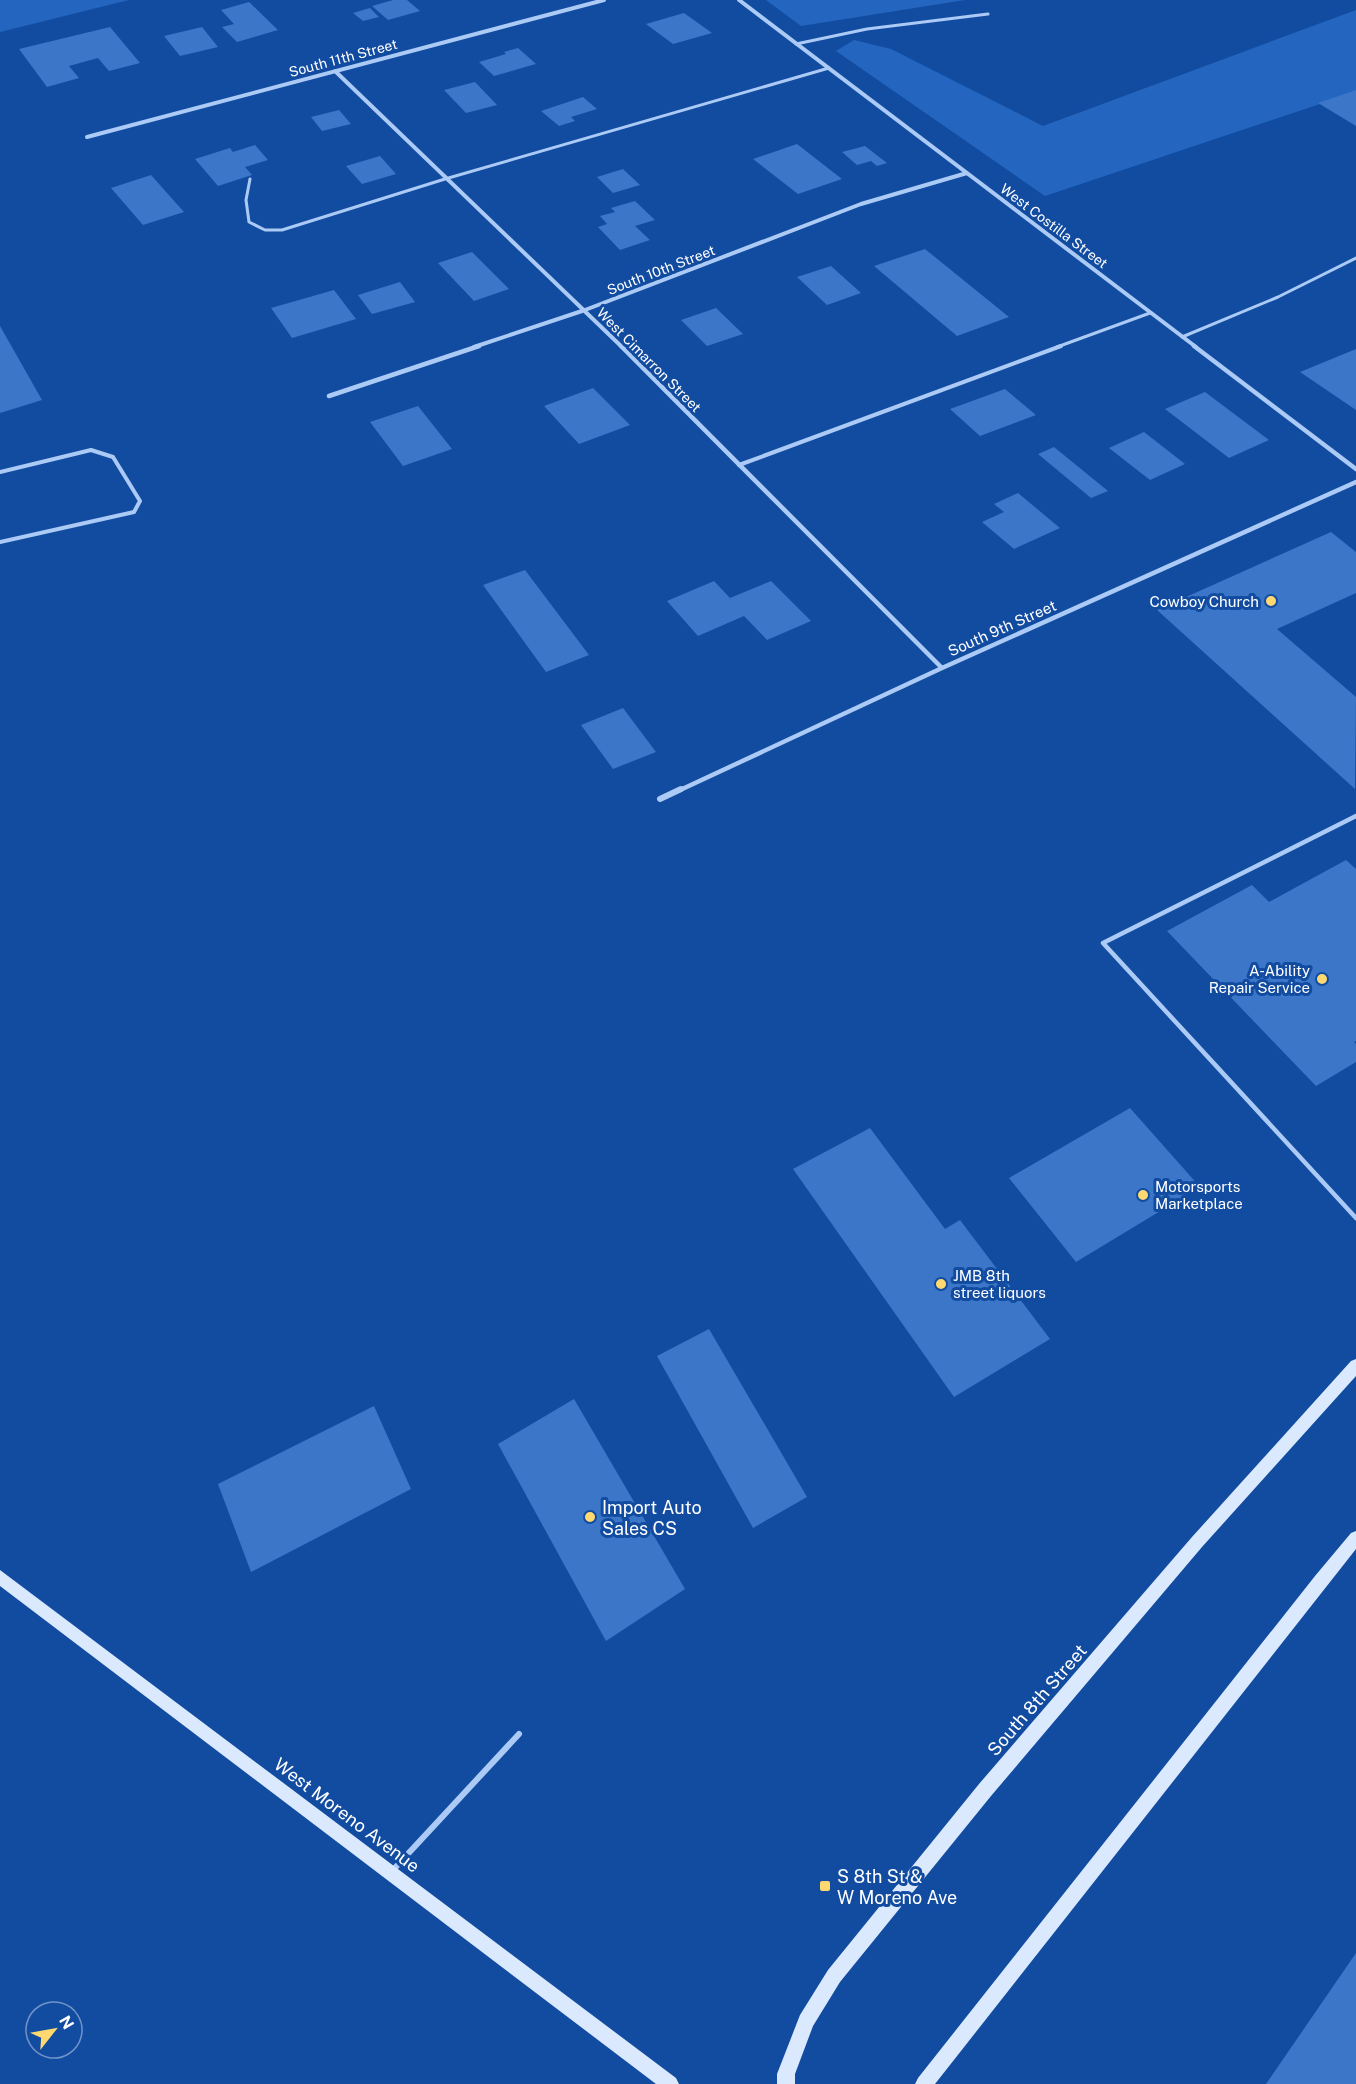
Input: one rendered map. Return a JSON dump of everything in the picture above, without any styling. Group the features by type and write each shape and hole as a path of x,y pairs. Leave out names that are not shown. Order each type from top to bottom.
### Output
{"main road":[{"name":"South 8th Street","path":"786,2084 786,2074 806,2021 834,1976 985,1790 1283,1444 1356,1366"},
{"path":"924,2084 1356,1538"},
{"name":"West Moreno Avenue","path":"0,1577 670,2084"}],"street":[{"name":"South 11th Street","path":"87,137 604,0"},
{"name":"West Costilla Street","path":"739,0 1356,469"},
{"name":"West Cimarron Street","path":"335,71 445,179 585,310 942,668"},
{"name":"South 10th Street","path":"329,396 585,310 861,204 967,173"},
{"name":"South 9th Street","path":"660,799 942,668 1356,482"}],"lane":[{"path":"796,44 867,29 988,14"},
{"path":"250,179 245,195 245,209 249,222 265,230 282,230 445,179 829,68"},
{"path":"1182,337 1278,297 1356,258"},
{"path":"739,465 1150,313"},
{"path":"0,472 91,450 113,457 140,501 134,512 0,542"},
{"path":"1356,816 1103,943 1356,1218"},
{"path":"391,1872 519,1734"}],"shaded area":[{"path":"0,0 129,0 0,32"},
{"path":"766,0 965,0 801,26"},
{"path":"1356,10 1356,92 1045,196 836,51 854,40 891,49 1043,126"}],"building":[{"path":"393,0 407,0 420,11 388,20 372,6"},
{"path":"249,2 278,30 237,42 222,27 234,24 221,10"},
{"path":"370,8 379,17 363,21 353,13"},
{"path":"684,13 712,33 673,44 646,24"},
{"path":"110,27 140,63 109,71 98,58 69,66 79,78 47,87 19,49"},
{"path":"202,27 218,47 180,56 164,36"},
{"path":"518,48 536,64 494,76 479,62 506,54 504,52"},
{"path":"475,82 497,105 466,113 444,90"},
{"path":"1356,90 1356,126 1318,103"},
{"path":"583,97 597,109 571,117 575,121 559,126 541,111"},
{"path":"339,110 351,124 322,131 311,117"},
{"path":"797,144 842,179 798,194 753,159"},
{"path":"255,145 268,160 245,167 252,175 218,186 195,159 230,148 233,152"},
{"path":"865,146 887,163 877,166 871,161 857,165 842,152"},
{"path":"380,156 396,174 362,184 346,166"},
{"path":"623,169 640,185 613,193 597,177"},
{"path":"151,175 184,212 143,225 111,188"},
{"path":"635,201 655,220 635,226 650,240 620,250 598,227 607,224 600,216 615,212 611,208"},
{"path":"925,249 1009,317 957,336 874,266"},
{"path":"472,252 509,289 474,301 438,263"},
{"path":"831,266 861,293 827,305 797,277"},
{"path":"400,282 415,302 372,314 358,295"},
{"path":"334,290 356,319 292,338 271,308"},
{"path":"716,308 743,334 707,346 681,320"},
{"path":"0,326 42,400 0,413"},
{"path":"1356,349 1356,410 1300,372"},
{"path":"593,388 630,425 579,444 544,406"},
{"path":"1005,389 1036,415 980,436 950,409"},
{"path":"1205,392 1269,440 1229,458 1165,409"},
{"path":"418,406 452,449 403,466 370,422"},
{"path":"1144,432 1185,464 1150,480 1109,448"},
{"path":"1054,447 1108,491 1091,498 1038,454"},
{"path":"1018,493 1060,528 1014,549 982,522 1004,512 994,504"},
{"path":"1331,532 1356,552 1356,593 1277,629 1356,697 1355,789 1157,610"},
{"path":"525,570 589,655 546,672 483,585"},
{"path":"714,581 730,598 771,581 811,621 767,640 744,616 698,636 667,601"},
{"path":"623,708 656,752 613,769 581,725"},
{"path":"1346,860 1356,869 1356,1041 1354,1042 1356,1062 1316,1086 1167,931 1252,885 1269,902"},
{"path":"1130,1108 1200,1187 1076,1262 1009,1178"},
{"name":"JMB 8th street liquors","path":"870,1128 945,1229 960,1220 1050,1339 954,1397 793,1169"},
{"path":"709,1329 807,1497 753,1528 657,1356"},
{"name":"Import Auto Sales CS","path":"574,1399 685,1589 606,1641 498,1444"},
{"path":"374,1406 411,1489 251,1572 218,1484"},
{"path":"1356,1953 1356,2084 1266,2084"}],"place":[{"name":"Cowboy Church","path":"1271,601"},
{"name":"A-Ability Repair Service","path":"1322,979"},
{"name":"Motorsports Marketplace","path":"1143,1195"},
{"name":"JMB 8th street liquors","path":"941,1284"},
{"name":"Import Auto Sales CS","path":"590,1517"},
{"name":"S 8th St & W Moreno Ave","path":"825,1886"}]}
